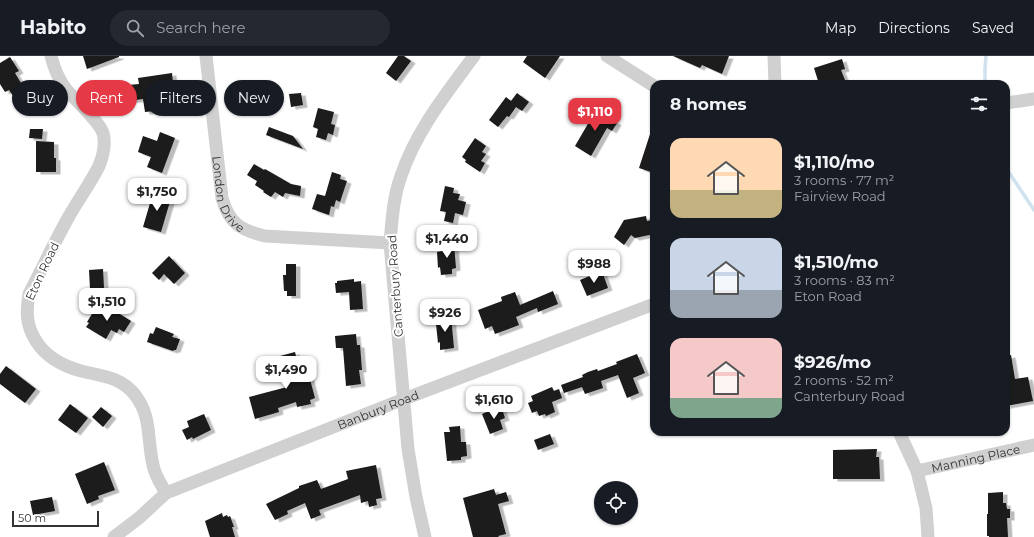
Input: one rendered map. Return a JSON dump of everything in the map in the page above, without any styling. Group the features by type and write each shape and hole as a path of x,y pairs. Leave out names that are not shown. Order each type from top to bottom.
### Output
{"street":[{"name":"Eton Road","path":"51,56 59,79 66,89 99,125 103,133 103,153 99,165 68,218 29,294 26,307 27,320 31,333 37,343 45,353 54,360 66,366 119,381 128,387 136,396 146,416 153,466 157,478 166,493"},
{"name":"London Drive","path":"206,56 222,198 230,218 236,224 255,234 265,236 390,243"},
{"name":"Canterbury Road","path":"425,537 416,497 408,449 390,243 392,219 400,177 406,161 423,127 435,108 474,56"},
{"path":"607,56 650,83"},
{"path":"774,56 775,80"},
{"path":"1010,102 1034,99"},
{"name":"Banbury Road","path":"114,537 140,518 166,493 404,399 650,306"},
{"path":"901,436 917,471 926,508 928,537"},
{"name":"Manning Place","path":"917,471 1034,445"}],"building":[{"path":"83,56 119,56 119,57 87,69"},
{"path":"398,56 404,56 411,61 396,81 386,73"},
{"path":"527,56 560,56 545,78 523,62"},
{"path":"673,56 729,56 722,74 702,65 700,68"},
{"path":"10,57 19,71 15,73 19,80 12,80 12,94 9,90 5,92 0,84 0,63"},
{"path":"842,59 845,69 841,70 845,80 818,80 814,68"},
{"path":"172,73 173,80 145,80 145,112 143,99 137,100 137,84 139,84 138,78"},
{"path":"301,93 303,105 291,107 289,94"},
{"path":"517,93 529,102 522,111 516,107 509,117 507,116 498,127 489,120 506,97 511,101"},
{"path":"318,108 334,112 331,124 335,125 333,135 328,133 326,140 316,137 318,129 313,127"},
{"path":"596,110 617,123 612,131 607,128 591,156 575,146"},
{"path":"269,127 293,136 303,149 266,135"},
{"path":"30,129 43,129 42,139 29,138"},
{"path":"160,132 175,138 162,173 147,167 151,157 138,152 143,136 157,141"},
{"path":"650,134 650,172 639,168"},
{"path":"475,138 486,146 482,152 486,154 481,161 485,163 480,172 465,162 466,160 462,157"},
{"path":"36,141 54,142 56,172 36,172"},
{"path":"254,164 291,184 301,186 300,196 285,193 283,197 275,192 271,197 263,192 264,191 255,185 257,181 247,175"},
{"path":"332,172 341,175 340,179 347,181 340,202 336,200 334,207 331,206 329,215 312,209 317,194 325,196"},
{"path":"445,186 454,188 453,193 460,194 458,200 466,202 463,215 455,213 453,223 444,221 446,212 440,211"},
{"path":"153,193 171,198 161,232 143,227"},
{"path":"646,216 647,221 650,220 650,235 635,238 631,235 624,245 614,237 624,220"},
{"path":"454,244 456,268 452,269 452,274 441,275 440,267 438,268 437,252 442,251 442,245"},
{"path":"169,256 185,273 174,284 164,274 159,280 152,273"},
{"path":"286,264 296,264 296,296 287,296 287,291 284,291 283,275 286,275"},
{"path":"103,269 104,288 90,289 89,270"},
{"path":"602,271 608,288 587,296 580,280"},
{"path":"354,279 354,282 361,281 363,309 350,310 349,292 336,293 335,283 337,283 337,281"},
{"path":"553,291 558,304 538,312 537,308 516,317 519,325 495,334 492,326 485,329 478,310 502,301 501,297 515,292 520,305"},
{"path":"107,306 131,321 124,332 119,329 117,333 111,330 106,339 86,327 89,323 87,322 95,309 101,312 102,310 104,311"},
{"path":"451,316 454,348 440,350 440,342 438,343 436,324 437,317"},
{"path":"156,327 174,334 172,337 180,339 176,350 173,351 147,342 150,333 153,334"},
{"path":"356,334 357,345 360,345 362,370 359,370 361,384 346,386 343,348 336,348 335,336"},
{"path":"295,352 298,364 302,363 304,369 307,368 315,398 310,400 311,404 297,407 296,402 278,408 279,412 255,419 249,397 287,387 280,356"},
{"path":"637,354 645,373 633,378 639,393 627,398 618,375 601,381 603,388 585,394 582,387 564,393 561,385 583,377 582,375 588,372 597,369 598,371"},
{"path":"1010,355 1015,379 1028,377 1033,401 1010,405"},
{"path":"6,366 36,389 25,403 0,384 0,374"},
{"path":"552,387 554,391 559,389 562,398 552,402 555,412 546,416 545,414 539,416 537,411 532,413 528,403 533,401 531,396"},
{"path":"70,404 88,418 76,433 58,420"},
{"path":"501,406 505,418 500,420 503,429 490,434 482,414"},
{"path":"101,407 112,416 103,427 92,417"},
{"path":"204,414 211,430 193,439 192,437 187,440 182,430 189,427 187,421"},
{"path":"460,426 461,442 466,442 467,456 461,457 461,460 447,461 444,432 450,432 449,427"},
{"path":"550,434 554,444 538,450 534,440"},
{"path":"877,449 876,457 879,457 880,479 833,479 833,450"},
{"path":"104,462 115,490 98,496 99,499 87,504 75,474"},
{"path":"376,465 382,498 376,499 377,505 369,507 368,501 361,503 360,495 319,510 321,515 311,519 305,503 287,511 288,514 275,520 266,504 299,488 299,486 317,480 321,489 348,479 346,471"},
{"path":"494,489 496,495 506,492 509,501 498,504 506,534 498,536 499,537 473,537 463,498"},
{"path":"1003,492 1003,503 1006,503 1007,509 1010,509 1010,518 1007,518 1008,537 989,537 987,536 988,493"},
{"path":"52,497 55,511 33,515 30,501"},
{"path":"222,513 223,517 227,515 228,517 230,516 234,527 232,527 235,537 210,537 205,521"}],"waterway":[{"path":"985,80 986,56"},
{"path":"1010,174 1034,210"}]}
